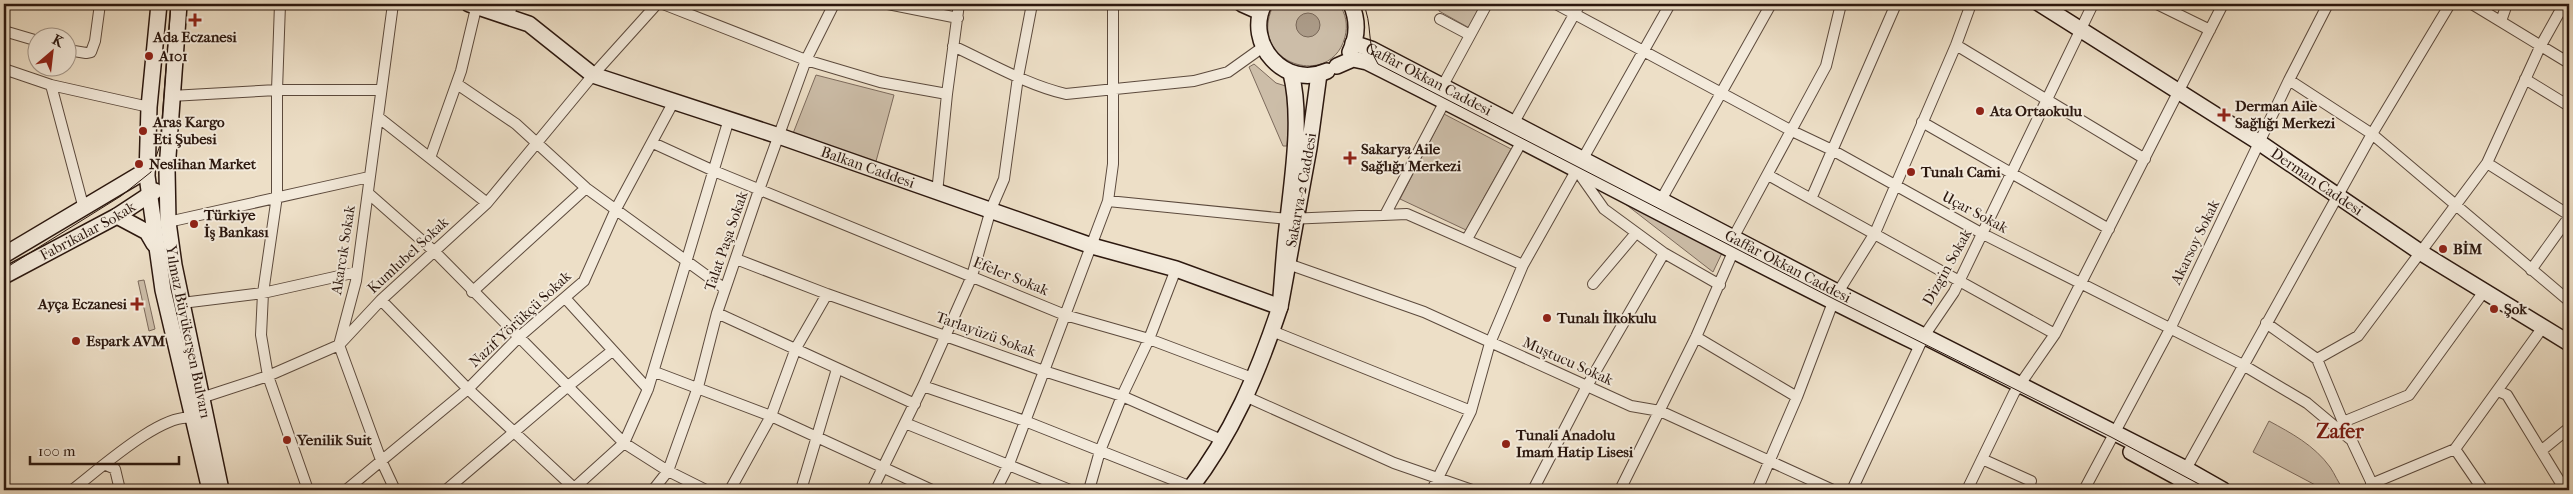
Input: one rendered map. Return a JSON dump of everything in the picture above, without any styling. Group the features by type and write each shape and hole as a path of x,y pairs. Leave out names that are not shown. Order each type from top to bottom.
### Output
{"main road":[{"name":"Yılmaz Büyükerşen Bulvarı","path":"159,4 149,107 146,170 163,290 210,490"},
{"name":"Yılmaz Büyükerşen Bulvarı","path":"179,4 166,178 168,222 182,303 221,490"},
{"name":"Balkan Caddesi","path":"474,4 511,10 593,75 780,136 937,193 991,209 1092,246 1176,269 1280,307"},
{"path":"1242,4 1262,8 1258,24 1263,47 1270,58 1291,73 1305,76 1319,74"},
{"path":"1337,66 1351,50 1353,43 1356,20 1351,4"},
{"name":"Derman Caddesi","path":"2040,4 2260,143 2336,197 2420,252 2543,326 2566,337"},
{"name":"Gaffar Okkan Caddesi","path":"1353,43 1371,49 1522,141 1661,200 1733,245"},
{"name":"Gaffar Okkan Caddesi","path":"1319,74 1353,59 1367,62 1514,124 1579,164 1733,245 2112,436 2181,480 2201,490"},
{"path":"1291,73 1296,94 1292,219"},
{"name":"Sakarya-2 Caddesi","path":"1280,307 1292,219 1319,74"},
{"path":"146,170 166,178"},
{"name":"Fabrikalar Sokak","path":"4,255 84,209 146,170"},
{"name":"Fabrikalar Sokak","path":"4,276 118,216 159,188 166,178"},
{"path":"118,216 147,232 157,248"},
{"name":"Sakarya-2 Caddesi","path":"1193,489 1224,440 1255,379 1280,307 1288,264 1292,219"},
{"name":"Gaffar Okkan Caddesi","path":"2181,480 2223,490"}],"street":[{"path":"78,52 91,52 95,41 100,4"},
{"path":"280,4 277,90 277,196 263,293 261,335 268,376 308,490"},
{"name":"Akarcık Sokak","path":"339,345 357,272 393,4"},
{"path":"430,158 457,84 474,4"},
{"name":"Kumlubel Sokak","path":"201,398 268,376 339,345 381,300 487,203 593,75 657,4"},
{"path":"663,4 806,60 880,82 947,94"},
{"name":"Talat Paşa Sokak","path":"653,490 668,471 698,387 717,312 759,190 806,60 834,4"},
{"path":"888,4 958,18"},
{"path":"937,193 947,94 959,4"},
{"path":"872,490 924,386 972,276 991,209 1004,179 1018,77 1032,4"},
{"path":"996,490 1009,464 1108,201 1113,164 1113,4"},
{"path":"1385,215 1444,94 1470,35 1488,4"},
{"name":"Uçar Sokak","path":"1556,4 1722,91 1792,131 1832,150 1983,234 2243,365 2307,403 2350,439"},
{"path":"1514,124 1580,4"},
{"path":"1432,490 1471,410 1490,342 1522,265 1670,4"},
{"path":"1661,200 1770,4"},
{"path":"1620,490 1720,285 1733,245 1826,66 1841,4"},
{"path":"1811,199 1896,4"},
{"path":"1757,490 1797,397 1835,297 1875,233 1956,45 1971,4"},
{"name":"Dizgin Sokak","path":"1852,490 1922,340 1954,292 2093,4"},
{"path":"2157,4 2210,30"},
{"path":"1967,490 2017,388 2055,334 2082,283 2223,4"},
{"name":"Akarsoy Sokak","path":"2084,490 2170,329 2289,80 2328,4"},
{"path":"2181,480 2336,197 2450,4"},
{"path":"2472,4 2569,63"},
{"path":"2502,21 2507,4"},
{"path":"2317,359 2358,336 2487,163 2540,47 2564,4"},
{"path":"1440,19 1470,35"},
{"path":"4,31 28,38"},
{"path":"1956,45 2144,159"},
{"path":"953,46 1018,77 1050,90 1066,94 1114,91 1194,81 1228,72 1263,47"},
{"path":"4,69 51,85 149,107"},
{"path":"2525,79 2569,106"},
{"path":"2289,80 2372,134 2454,206 2569,301"},
{"path":"457,84 516,124 586,188 725,289"},
{"path":"51,85 84,209"},
{"path":"171,96 277,90 382,90"},
{"name":"Nazif Yörükçü Sokak","path":"346,490 468,389 519,338 566,299 584,281 616,209 674,101"},
{"path":"378,117 487,203"},
{"path":"381,300 468,389 573,489 624,443 648,389 655,372 729,119"},
{"path":"1922,122 2109,229"},
{"path":"1467,239 1522,141"},
{"name":"Efeler Sokak","path":"652,143 759,190 1065,315 1149,339 1255,379"},
{"path":"2487,163 2569,216 2532,270"},
{"path":"1579,164 1604,209 1664,253 1720,285"},
{"path":"1768,175 2055,334"},
{"path":"168,222 277,196 370,177"},
{"path":"472,292 586,188"},
{"path":"368,193 435,252 472,292 624,443 668,471 706,490"},
{"path":"1108,201 1292,219 1407,214 1522,265"},
{"path":"1593,284 1636,233"},
{"path":"1533,490 1587,386 1664,253"},
{"name":"Tarlayüzü Sokak","path":"736,259 826,294 946,334 1044,371 1122,396 1224,440"},
{"name":"Muştucu Sokak","path":"1288,264 1424,312 1631,406 1660,411 1833,490"},
{"path":"1089,490 1100,451 1122,396 1149,339 1176,269"},
{"path":"182,303 263,293 357,272"},
{"path":"2343,422 2409,394 2485,290"},
{"path":"730,490 771,416 796,348 826,294"},
{"path":"566,299 648,389"},
{"path":"717,312 915,404"},
{"path":"2266,324 2317,359 2350,439 2373,487 2455,449 2543,326"},
{"path":"1272,331 1471,410"},
{"path":"1696,337 1797,397"},
{"path":"339,345 381,460 395,490"},
{"path":"446,490 612,351"},
{"path":"801,490 837,369"},
{"path":"655,372 771,416 932,490"},
{"path":"924,386 1025,421 1193,489"},
{"path":"2498,391 2507,395 2566,490"},
{"path":"1247,398 1394,463 1472,490"},
{"path":"72,490 148,431 170,420 189,417 194,419"},
{"path":"905,423 1070,490"},
{"path":"2542,450 2569,428"},
{"path":"2455,449 2482,490"},
{"path":"1982,459 2031,481 2026,490"},
{"path":"106,465 115,469 120,490"}],"shaded area":[{"path":"1274,4 1339,4 1345,16 1346,28 1345,37 1337,54 1324,63 1308,66 1293,63 1280,55 1270,42 1268,25"},
{"path":"1438,4 1487,4 1473,30 1439,11"},
{"path":"1308,13 1317,16 1320,25 1317,34 1308,37 1299,34 1296,25 1299,16"},
{"path":"1254,64 1276,83 1292,88 1287,146 1283,146 1249,67"},
{"path":"816,75 894,95 875,165 792,136"},
{"path":"1444,114 1511,149 1466,230 1400,199"},
{"path":"1615,196 1722,253 1713,272"},
{"path":"144,280 155,329 149,331 138,281"},
{"path":"2269,421 2302,440 2317,452 2330,467 2344,490 2322,490 2253,452"}],"tram line":[{"path":"4,269 121,196 151,172 160,145 171,4"},
{"path":"1363,4 1368,18 1372,50 1378,64 1834,299 2111,437 2210,490"}],"place":[{"name":"Ada Eczanesi","path":"195,20"},
{"name":"A101","path":"149,56"},
{"name":"Ata Ortaokulu","path":"1980,111"},
{"name":"Derman Aile Sağlığı Merkezi","path":"2224,115"},
{"name":"Aras Kargo Eti Şubesi","path":"143,131"},
{"name":"Sakarya Aile Sağlığı Merkezi","path":"1350,158"},
{"name":"Neslihan Market","path":"139,164"},
{"name":"Tunalı Cami","path":"1911,172"},
{"name":"Türkiye İş Bankası","path":"194,224"},
{"name":"BİM","path":"2443,249"},
{"name":"Ayça Eczanesi","path":"137,304"},
{"name":"Şok","path":"2494,309"},
{"name":"Tunalı İlkokulu","path":"1547,318"},
{"name":"Espark AVM","path":"76,341"},
{"name":"Yenilik Suit","path":"287,440"},
{"name":"Tunali Anadolu Imam Hatip Lisesi","path":"1506,444"}],"district":[{"name":"Zafer","path":"2340,431"}]}
